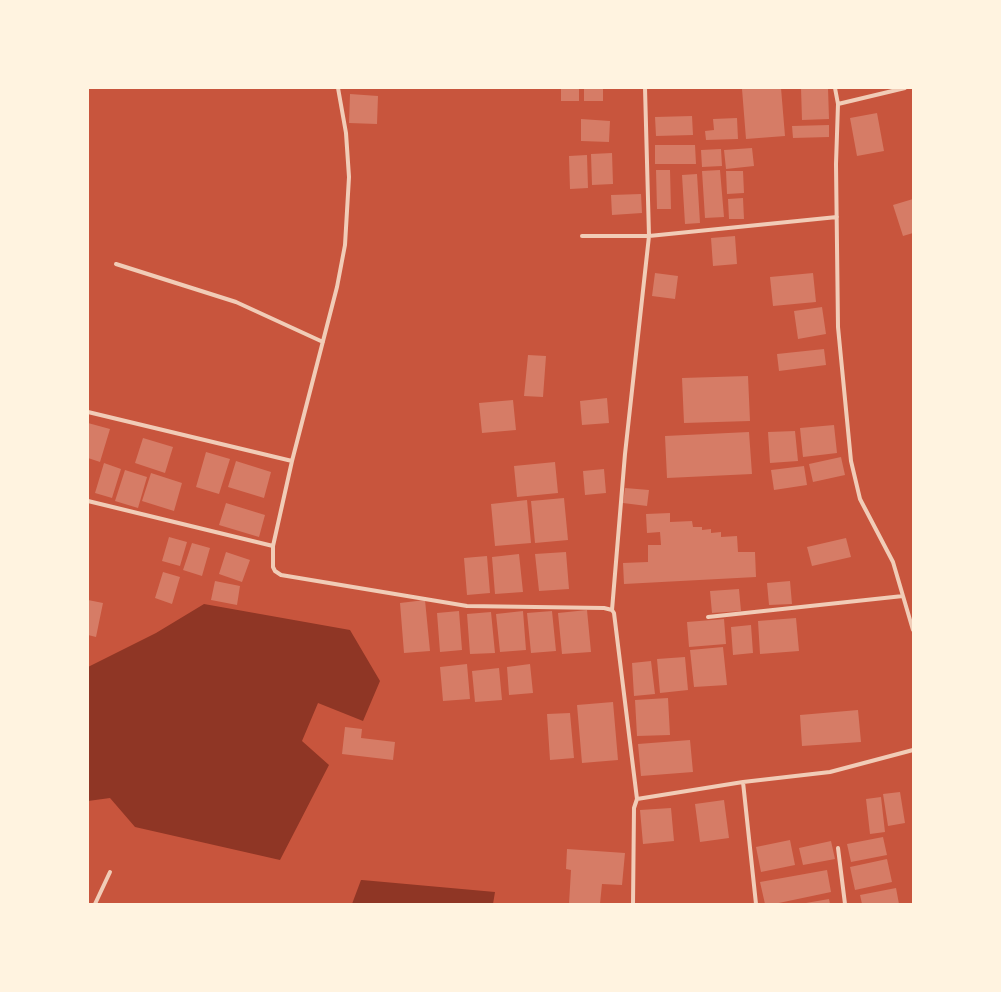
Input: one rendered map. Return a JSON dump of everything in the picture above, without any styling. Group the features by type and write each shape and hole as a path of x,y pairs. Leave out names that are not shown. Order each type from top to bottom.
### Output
{"street":[{"path":"338,88 346,133 349,177 348,212 344,252 323,342 292,461 273,546 272,561 275,571 289,576 467,606 604,608 612,610"},
{"path":"633,904 634,808 637,800 614,613 612,610 624,454 649,236 645,88"},
{"path":"835,88 838,104 838,327 850,461 860,500 890,554 913,630"},
{"path":"838,104 905,88"},
{"path":"582,236 649,236 837,217"},
{"path":"116,264 236,302 323,342"},
{"path":"88,412 292,461"},
{"path":"88,501 273,546"},
{"path":"708,617 903,596"},
{"path":"637,800 744,782 830,772 913,750"},
{"path":"744,782 756,904"},
{"path":"838,848 845,904"},
{"path":"95,904 110,872"}],"shaded area":[{"path":"204,604 350,630 380,681 363,721 318,703 302,741 329,765 280,860 135,827 110,798 88,801 88,667 156,633"},
{"path":"361,880 495,892 493,904 352,904"}],"building":[{"path":"561,88 579,88 579,101 561,101"},
{"path":"584,88 603,88 603,101 584,101"},
{"path":"781,88 785,136 746,139 742,89"},
{"path":"801,88 828,88 829,119 802,120"},
{"path":"350,94 378,96 377,124 349,123"},
{"path":"877,113 884,151 857,156 850,118"},
{"path":"692,116 693,135 656,136 655,117"},
{"path":"737,118 738,139 706,140 705,131 714,130 713,119"},
{"path":"581,119 610,121 609,142 581,141"},
{"path":"829,125 829,137 793,138 792,126"},
{"path":"655,145 695,145 696,164 655,164"},
{"path":"752,148 754,166 726,169 724,150"},
{"path":"721,149 722,166 702,167 701,150"},
{"path":"612,153 613,184 592,185 591,154"},
{"path":"587,155 588,188 570,189 569,156"},
{"path":"656,170 670,170 671,209 657,209"},
{"path":"720,170 724,217 705,218 702,171"},
{"path":"726,171 743,171 744,193 727,194"},
{"path":"697,174 700,223 685,224 682,175"},
{"path":"641,194 642,213 612,215 611,195"},
{"path":"743,198 744,219 729,219 728,199"},
{"path":"913,199 913,233 903,236 893,205"},
{"path":"735,236 737,264 713,266 711,238"},
{"path":"655,273 678,276 675,299 652,296"},
{"path":"813,273 816,302 773,306 770,277"},
{"path":"822,307 826,334 798,339 794,311"},
{"path":"824,349 826,365 779,371 777,354"},
{"path":"528,355 546,356 543,397 524,396"},
{"path":"748,376 750,421 684,423 682,378"},
{"path":"607,398 609,423 582,425 580,401"},
{"path":"513,400 516,430 482,433 479,403"},
{"path":"88,423 110,429 100,462 88,458"},
{"path":"834,425 837,453 803,457 800,428"},
{"path":"795,431 798,461 770,463 768,432"},
{"path":"749,432 752,474 667,478 665,436"},
{"path":"143,438 173,447 165,473 135,463"},
{"path":"206,452 230,459 219,494 196,487"},
{"path":"841,457 845,475 813,482 809,464"},
{"path":"236,461 271,472 264,498 228,487"},
{"path":"555,462 558,493 517,497 514,466"},
{"path":"104,463 121,469 112,498 95,493"},
{"path":"804,466 807,485 774,490 771,470"},
{"path":"604,469 606,493 585,495 583,471"},
{"path":"125,470 147,477 138,508 115,501"},
{"path":"151,473 182,483 174,511 142,501"},
{"path":"625,488 649,490 647,506 623,503"},
{"path":"564,498 568,540 535,543 531,501"},
{"path":"527,500 531,543 495,546 491,504"},
{"path":"226,503 265,515 259,537 219,525"},
{"path":"670,513 670,522 692,521 693,527 702,527 702,530 711,529 711,533 721,532 721,537 737,536 738,552 755,552 756,577 624,584 623,563 648,562 648,545 661,545 660,532 647,533 646,514"},
{"path":"169,537 187,542 180,566 162,561"},
{"path":"846,538 851,557 812,566 807,547"},
{"path":"192,543 210,548 202,576 183,570"},
{"path":"226,552 250,560 242,582 219,574"},
{"path":"566,552 569,589 539,591 535,554"},
{"path":"519,554 523,592 495,594 492,557"},
{"path":"487,556 490,593 467,595 464,558"},
{"path":"163,572 180,577 172,604 155,598"},
{"path":"215,581 240,586 237,605 211,600"},
{"path":"790,581 792,604 769,605 767,583"},
{"path":"739,589 741,611 712,613 710,591"},
{"path":"88,600 103,603 96,637 88,635"},
{"path":"425,600 430,651 404,653 400,603"},
{"path":"587,610 591,652 562,654 558,613"},
{"path":"459,611 462,650 440,652 437,613"},
{"path":"523,611 526,650 500,652 496,614"},
{"path":"552,611 556,651 531,653 527,613"},
{"path":"491,612 495,653 470,654 467,614"},
{"path":"796,618 799,651 760,654 758,621"},
{"path":"724,619 726,644 689,647 687,622"},
{"path":"751,625 753,653 733,655 731,627"},
{"path":"723,647 727,685 694,687 690,650"},
{"path":"685,657 688,690 660,693 657,659"},
{"path":"651,661 655,694 634,696 632,663"},
{"path":"467,664 470,699 443,701 440,667"},
{"path":"530,664 533,693 509,695 507,667"},
{"path":"499,668 502,700 475,702 472,671"},
{"path":"668,698 670,735 637,736 635,700"},
{"path":"613,702 618,760 582,763 577,705"},
{"path":"858,710 861,742 802,746 800,715"},
{"path":"570,713 574,758 550,760 547,714"},
{"path":"345,727 362,729 361,738 395,742 393,760 342,754"},
{"path":"690,740 693,772 641,776 638,744"},
{"path":"900,792 905,823 888,826 883,794"},
{"path":"881,797 885,832 870,834 866,799"},
{"path":"724,800 729,838 700,842 695,804"},
{"path":"671,808 674,841 643,844 640,810"},
{"path":"883,837 887,855 851,862 847,844"},
{"path":"790,840 795,865 761,872 756,847"},
{"path":"831,841 835,859 803,865 799,848"},
{"path":"567,849 625,853 622,885 602,884 600,904 569,904 571,870 566,869"},
{"path":"887,859 892,882 855,890 850,867"},
{"path":"827,870 831,892 774,904 765,904 760,882"},
{"path":"896,888 899,904 862,904 860,895"},
{"path":"829,899 830,904 806,904 806,903"}]}
